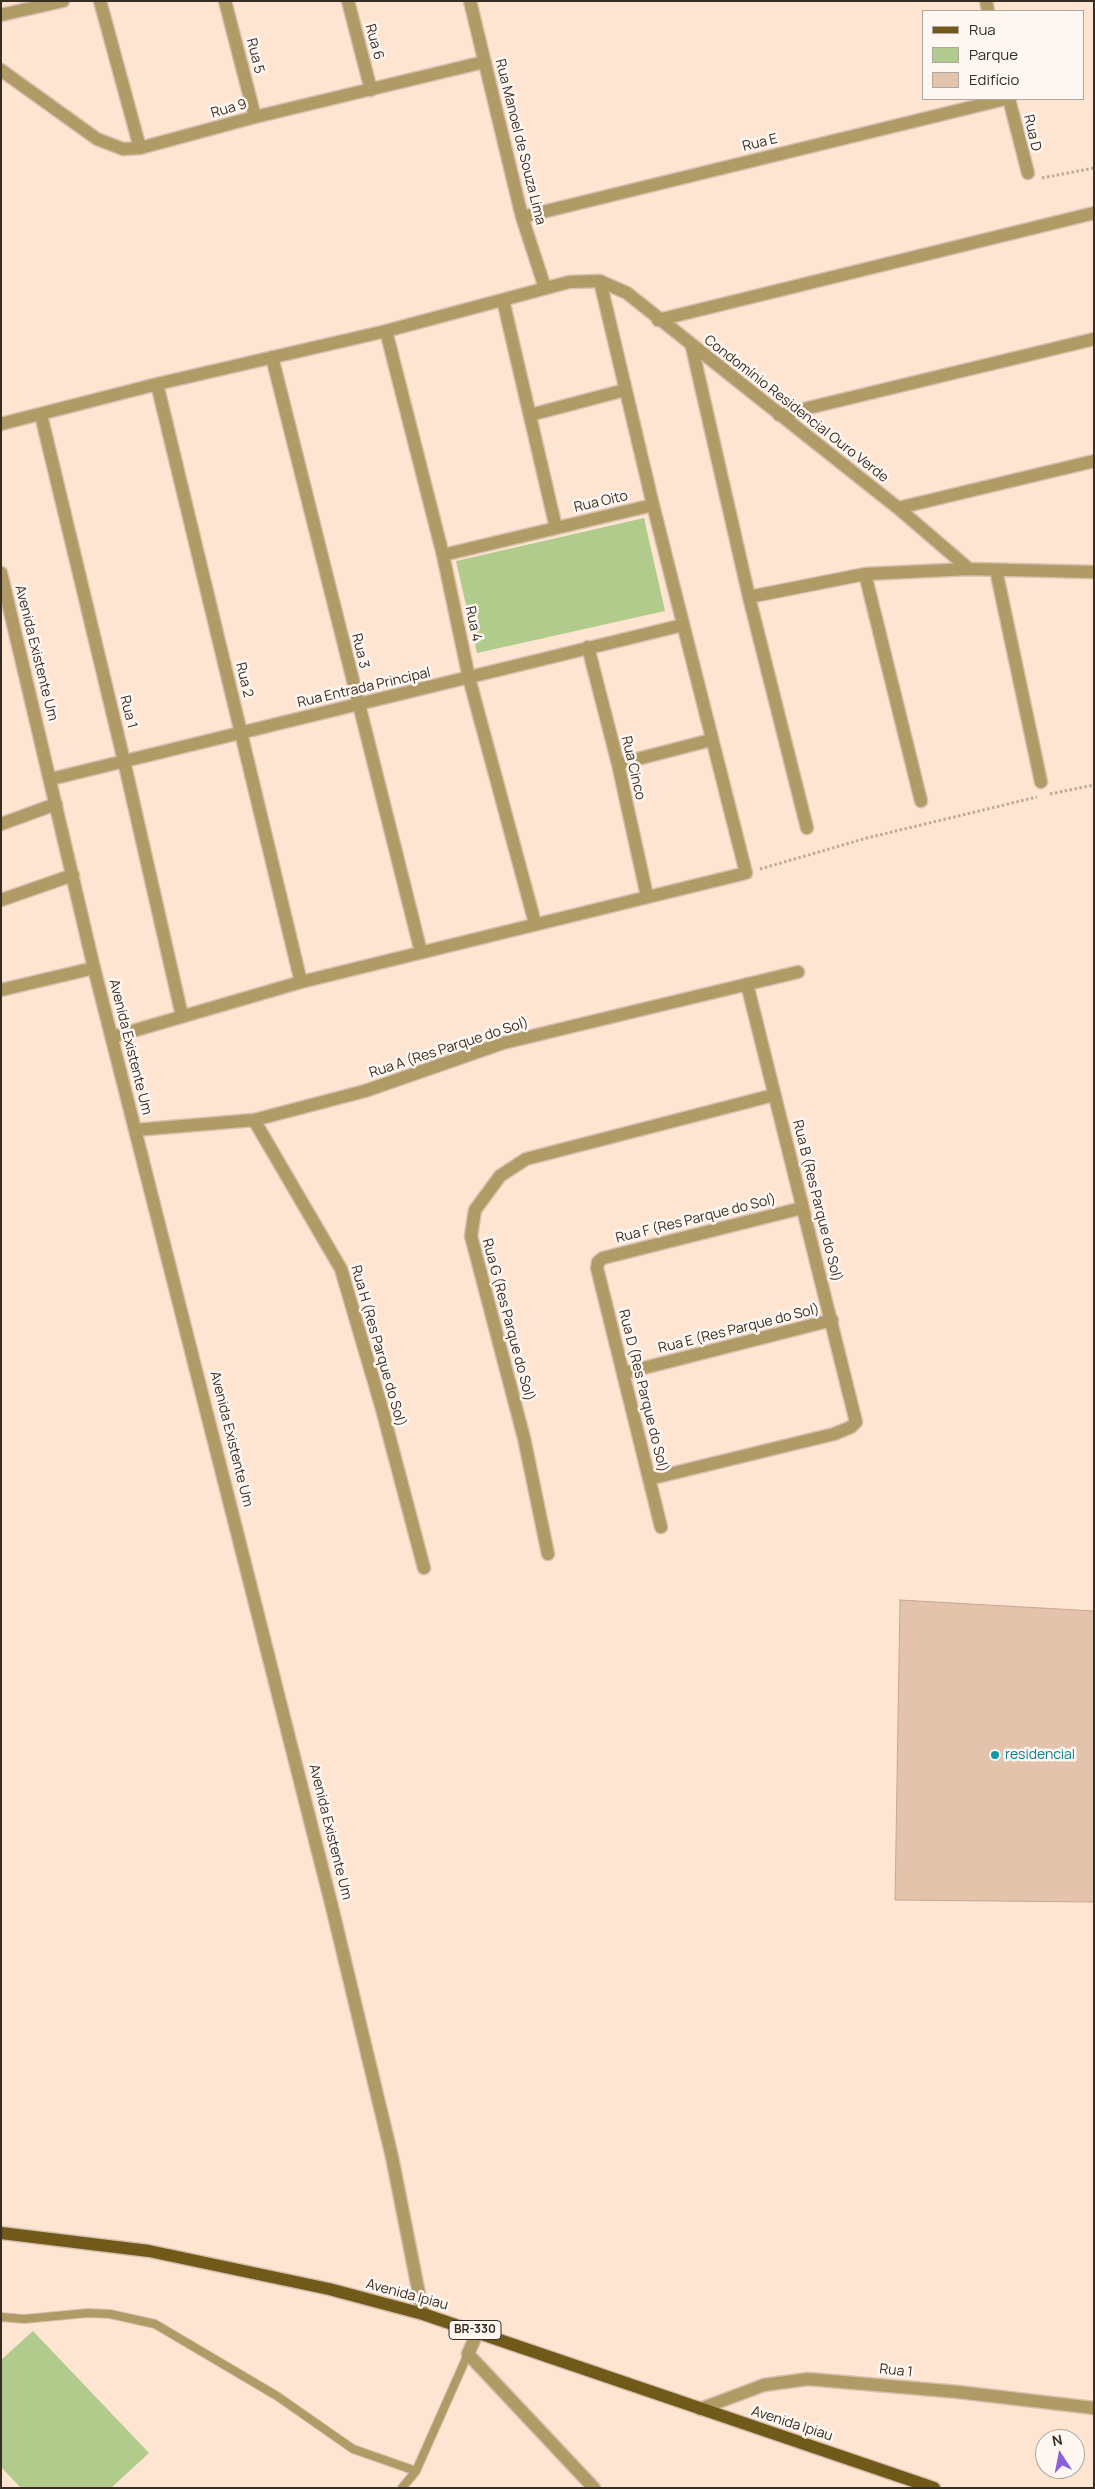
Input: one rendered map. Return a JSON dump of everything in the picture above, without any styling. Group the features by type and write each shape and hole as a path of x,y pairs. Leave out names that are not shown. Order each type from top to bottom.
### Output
{"main road":[{"name":"Avenida Ipiau","path":"1,2233 149,2251 329,2289 424,2314 934,2488"}],"street":[{"path":"1,14 64,1"},
{"path":"100,1 140,148"},
{"name":"Rua 5","path":"226,1 255,117"},
{"name":"Rua 6","path":"348,1 372,90"},
{"name":"Rua Manoel de Souza Lima","path":"470,1 522,217 545,288"},
{"name":"Rua 9","path":"1,70 97,139 123,149 140,148 255,117 484,62"},
{"name":"Rua E","path":"522,217 1001,100"},
{"name":"Rua D","path":"1009,100 1028,173"},
{"path":"658,320 1094,213"},
{"path":"1,424 157,384 386,330 569,282 600,281 653,506 746,873 535,923 301,982 112,1037"},
{"name":"Condomínio Residencial Ouro Verde","path":"600,281 627,294 898,508 969,569"},
{"path":"503,300 556,528"},
{"name":"Rua 4","path":"386,330 443,555 469,678 535,923"},
{"path":"779,415 1094,339"},
{"path":"692,346 748,597 808,828"},
{"name":"Rua 3","path":"272,357 421,952"},
{"name":"Rua 2","path":"157,384 301,982"},
{"path":"530,415 625,390"},
{"name":"Rua 1","path":"41,415 124,761 182,1016"},
{"path":"898,508 1094,461"},
{"name":"Rua Oito","path":"443,555 653,506"},
{"path":"748,597 865,574 969,569 1094,572"},
{"path":"996,570 1041,782"},
{"name":"Avenida Existente Um","path":"1,573 94,968 325,1874 392,2157 424,2314"},
{"path":"865,574 921,801"},
{"name":"Rua Entrada Principal","path":"51,779 683,624"},
{"name":"Rua Cinco","path":"588,647 618,764 647,896"},
{"path":"618,764 711,740"},
{"path":"1,824 56,804"},
{"path":"3,896 73,875"},
{"path":"1,990 94,968"},
{"name":"Rua A (Res Parque do Sol)","path":"136,1130 254,1120 366,1091 503,1043 798,972"},
{"name":"Rua B (Res Parque do Sol)","path":"649,1479 834,1434 854,1426 855,1417 832,1320 802,1208 747,984"},
{"name":"Rua G (Res Parque do Sol)","path":"548,1554 524,1438 471,1236 475,1210 500,1176 526,1159 774,1095"},
{"name":"Rua H (Res Parque do Sol)","path":"254,1120 341,1269 382,1409 424,1568"},
{"name":"Rua F (Res Parque do Sol)","path":"598,1262 603,1258 802,1208"},
{"name":"Rua D (Res Parque do Sol)","path":"598,1262 597,1268 661,1527"},
{"name":"Rua E (Res Parque do Sol)","path":"624,1374 832,1320"},
{"path":"478,2331 468,2354 594,2488"},
{"name":"Rua 1","path":"700,2409 764,2385 808,2379 938,2390 1094,2408"}],"lane":[{"path":"1,2317 24,2320 88,2314 110,2314 155,2324 277,2396 353,2449 416,2472"},
{"path":"402,2488 416,2472 468,2354"}],"path":[{"path":"1028,173 1037,178 1044,178 1094,168"},
{"path":"1049,794 1094,785"},
{"path":"746,873 877,835 1039,796"}],"green space":[{"path":"644,518 665,611 477,653 456,561"},
{"path":"33,2331 149,2453 111,2488 21,2488 1,2467 1,2360"}],"building":[{"name":"residencial","path":"900,1600 1094,1611 1094,1902 895,1900"}],"place":[{"name":"residencial","path":"995,1755"}]}
